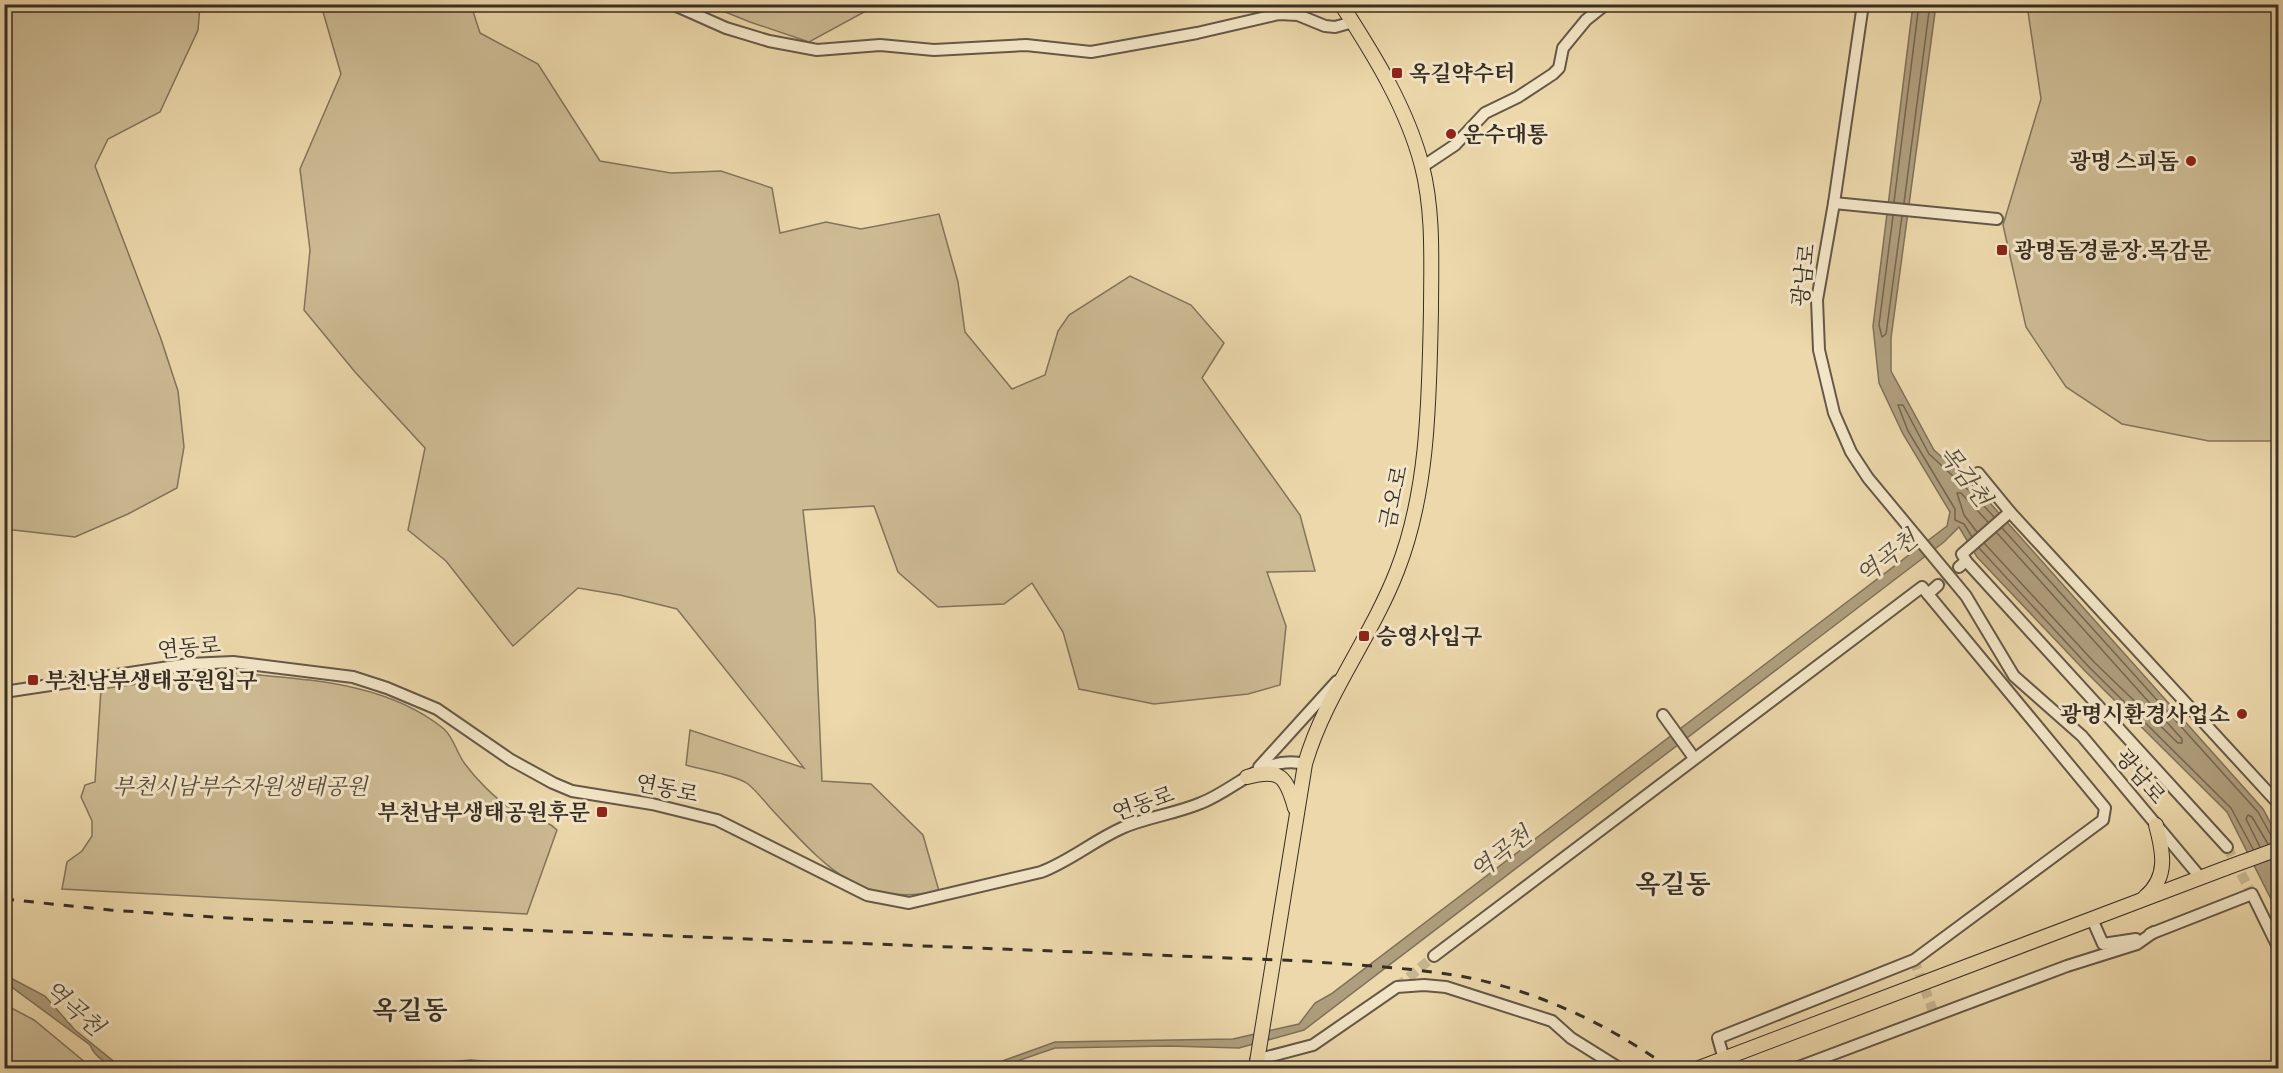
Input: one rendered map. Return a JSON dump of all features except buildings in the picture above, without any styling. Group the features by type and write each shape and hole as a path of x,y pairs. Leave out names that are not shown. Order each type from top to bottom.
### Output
{"main road":[{"name":"금오로","path":"1256,1061 1305,764 1318,725 1383,606 1398,568 1416,499 1423,462 1428,410 1431,268 1428,198 1422,167 1413,135 1394,93 1341,4"},
{"path":"1247,777 1267,772 1281,777 1287,784 1296,810"},
{"path":"2141,900 2156,886 2162,869 2163,850 2156,825"},
{"path":"1700,1068 2278,849"}],"street":[{"path":"672,4 737,32 769,41 818,50 880,45 934,50 1026,45 1092,51 1216,30 1249,19 1279,14 1298,15 1324,26 1335,27 1353,22"},
{"path":"1422,167 1455,145 1485,113 1518,97 1553,74 1559,68 1563,48 1586,20 1606,4"},
{"name":"광남로","path":"1863,4 1834,203 1817,300 1819,350 1825,383 1834,413 1851,452 1868,478 1966,596 2014,676 2082,736 2200,877"},
{"path":"1834,203 1997,219"},
{"path":"1978,473 2010,512 2278,801"},
{"path":"2010,512 1963,561 2227,847"},
{"path":"1928,594 1938,585"},
{"path":"1434,956 1922,587 2105,808 2103,820 1914,960 1718,1038 1724,1059"},
{"name":"연동로","path":"4,692 189,664 233,662 353,678 387,688 437,709 511,760 572,791 652,804 717,820 867,896 909,903 1012,880 1062,864 1120,829 1201,803 1279,762 1292,761 1305,764"},
{"path":"1247,777 1297,727 1351,665"},
{"path":"1663,715 1694,758"},
{"path":"2067,966 2103,944 2138,939 2252,894 2278,947"},
{"path":"2092,919 2103,944"},
{"path":"1796,1068 2067,966 2137,944 2154,932"},
{"path":"1256,1061 1313,1045 1397,987 1424,985 1446,987 1552,1021 1571,1038 1619,1068"}],"green space":[{"path":"877,4 809,42 708,5"},
{"path":"4,5 200,5 198,30 160,112 108,139 95,166 161,339 178,391 184,447 177,488 128,514 75,537 5,529"},
{"path":"321,5 471,5 480,33 538,64 600,161 671,173 721,171 772,188 780,233 826,222 861,229 939,214 958,282 965,332 1012,389 1045,375 1058,331 1069,315 1130,276 1191,305 1224,343 1202,378 1300,515 1315,571 1267,572 1286,626 1280,685 1248,694 1154,704 1079,689 1063,632 1032,583 1004,604 938,607 898,572 874,506 803,510 815,619 822,781 871,784 923,835 939,891 911,895 887,894 847,879 829,866 811,851 748,784 727,775 686,765 690,730 804,768 677,609 620,595 578,588 513,646 446,561 408,530 425,448 355,372 304,310 310,250 300,169 341,74"},
{"path":"2027,5 2278,5 2278,441 2209,441 2122,424 2066,387 2026,327 2003,225 2041,99"},
{"name":"부천시남부수자원생태공원","path":"239,673 319,681 372,692 421,713 444,729 465,764 496,797 513,810 545,822 557,830 527,914 62,889 67,862 82,851 92,836 92,821 81,797 85,785 95,782 101,689 195,676"},
{"path":"4,1004 34,1020 92,1068 5,1068"}],"water":[{"name":"목감천","path":"1913,5 1936,5 1891,338 1891,371 1934,450 1981,493 2263,809 2278,837 2278,913 2227,812 2085,671 1977,557 1959,527 1944,542 1304,1030 1239,1048 1169,1046 1055,1048 997,1068 983,1068 1055,1042 1233,1039 1299,1024 1315,1003 1331,994 1947,526 1950,512 1903,434 1879,383 1873,326"},
{"path":"5,975 45,996 75,1030 122,1068 103,1061 90,1045 5,982"},
{"path":"471,1060 520,1068 422,1068 447,1062"}],"tunnel":[{"path":"1938,585 1959,567"},
{"path":"2227,847 2252,894"},
{"path":"1397,987 1434,956"},
{"path":"1914,960 1935,1016"}],"railway":[{"path":"4,899 110,910 243,919 1305,961 1412,970 1476,979 1535,996 1619,1035 1669,1068"}],"place":[{"name":"옥길약수터","path":"1397,73"},
{"name":"운수대통","path":"1451,134"},
{"name":"광명 스피돔","path":"2191,161"},
{"name":"광명돔경륜장.목감문","path":"2002,250"},
{"name":"승영사입구","path":"1364,636"},
{"name":"부천남부생태공원입구","path":"33,680"},
{"name":"광명시환경사업소","path":"2242,714"},
{"name":"부천남부생태공원후문","path":"602,812"}],"district":[{"name":"옥길동","path":"1673,884"},
{"name":"옥길동","path":"410,1010"}],"water label":[{"name":"역곡천","path":"1887,557"},
{"name":"역곡천","path":"1501,853"},
{"name":"역곡천","path":"74,1008"}]}
